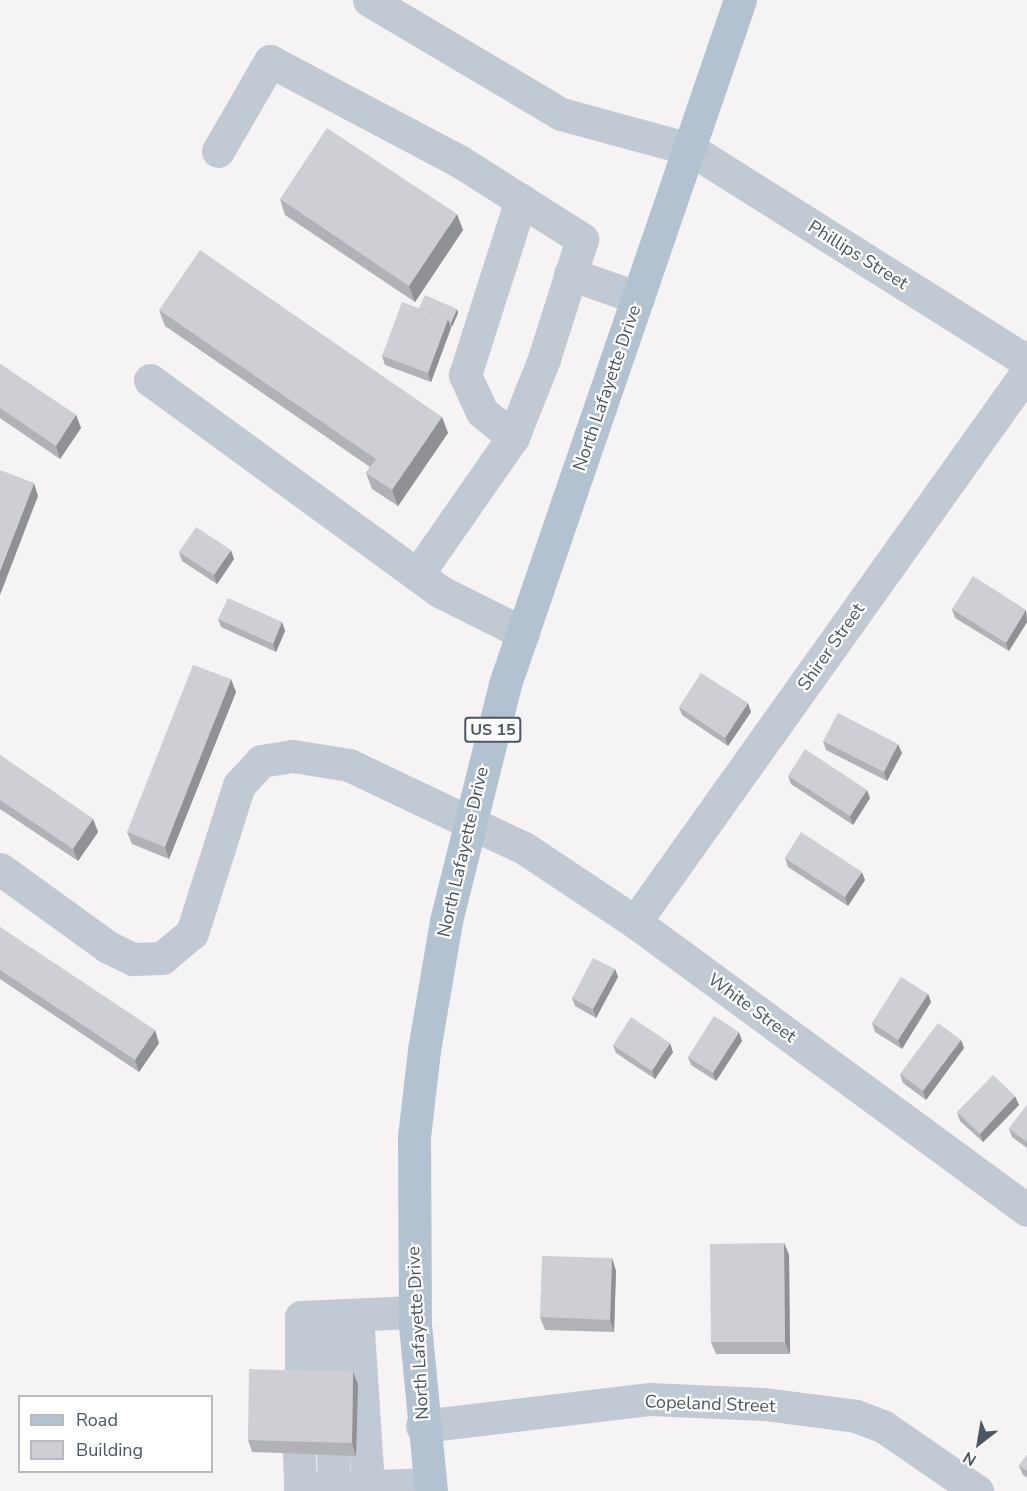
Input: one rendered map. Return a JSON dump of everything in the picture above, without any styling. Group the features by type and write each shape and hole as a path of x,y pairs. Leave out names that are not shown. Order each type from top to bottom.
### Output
{"main road":[{"name":"North Lafayette Drive","path":"431,1487 422,1426 414,1312 414,1137 424,1050 469,819 505,684 740,0"}],"street":[{"name":"Phillips Street","path":"369,0 561,114 690,148 1027,361"},
{"path":"218,151 270,61 459,161 582,239 544,359 513,437 417,575"},
{"path":"513,437 482,412 465,375 521,200"},
{"path":"570,274 638,298"},
{"name":"Shirer Street","path":"635,922 1027,372"},
{"path":"150,380 439,591 523,633"},
{"name":"White Street","path":"0,869 108,946 133,959 162,958 192,933 239,784 261,761 293,756 349,765 469,819 524,848 635,922 1024,1201"},
{"path":"316,1383 301,1317 414,1312"},
{"path":"342,1315 368,1487"},
{"name":"Copeland Street","path":"422,1426 650,1399 764,1404 856,1416 884,1427 977,1491"},
{"path":"299,1454 300,1489 431,1487"},
{"path":"333,1455 334,1488"}],"building":[{"path":"327,128 457,214 409,286 280,199"},
{"path":"200,250 442,417 392,490 366,473 376,459 159,310"},
{"path":"425,295 457,309 451,323 448,319 419,308"},
{"path":"402,302 448,319 428,373 382,356"},
{"path":"0,364 76,415 56,446 0,408"},
{"path":"0,470 34,483 0,571"},
{"path":"196,527 231,550 214,575 179,552"},
{"path":"973,576 1026,610 1006,643 952,609"},
{"path":"228,598 282,622 273,644 218,619"},
{"path":"193,665 231,679 165,847 127,832"},
{"path":"701,673 748,703 725,738 679,707"},
{"path":"838,713 898,744 884,772 823,741"},
{"path":"805,749 867,790 850,816 788,776"},
{"path":"0,755 93,819 73,849 0,800"},
{"path":"801,832 862,872 845,897 785,858"},
{"path":"0,927 155,1030 135,1060 0,970"},
{"path":"593,958 615,969 593,1009 572,998"},
{"path":"901,977 928,994 898,1040 872,1023"},
{"path":"714,1016 739,1032 713,1073 688,1057"},
{"path":"631,1017 670,1043 652,1071 613,1045"},
{"path":"938,1023 961,1040 923,1091 900,1074"},
{"path":"993,1075 1015,1096 980,1134 957,1112"},
{"path":"1027,1105 1027,1142 1009,1129"},
{"path":"784,1243 785,1342 711,1342 710,1244"},
{"path":"542,1256 612,1258 610,1320 540,1317"},
{"path":"249,1369 353,1372 352,1443 248,1440"},
{"path":"1027,1455 1027,1471 1019,1466"}]}
